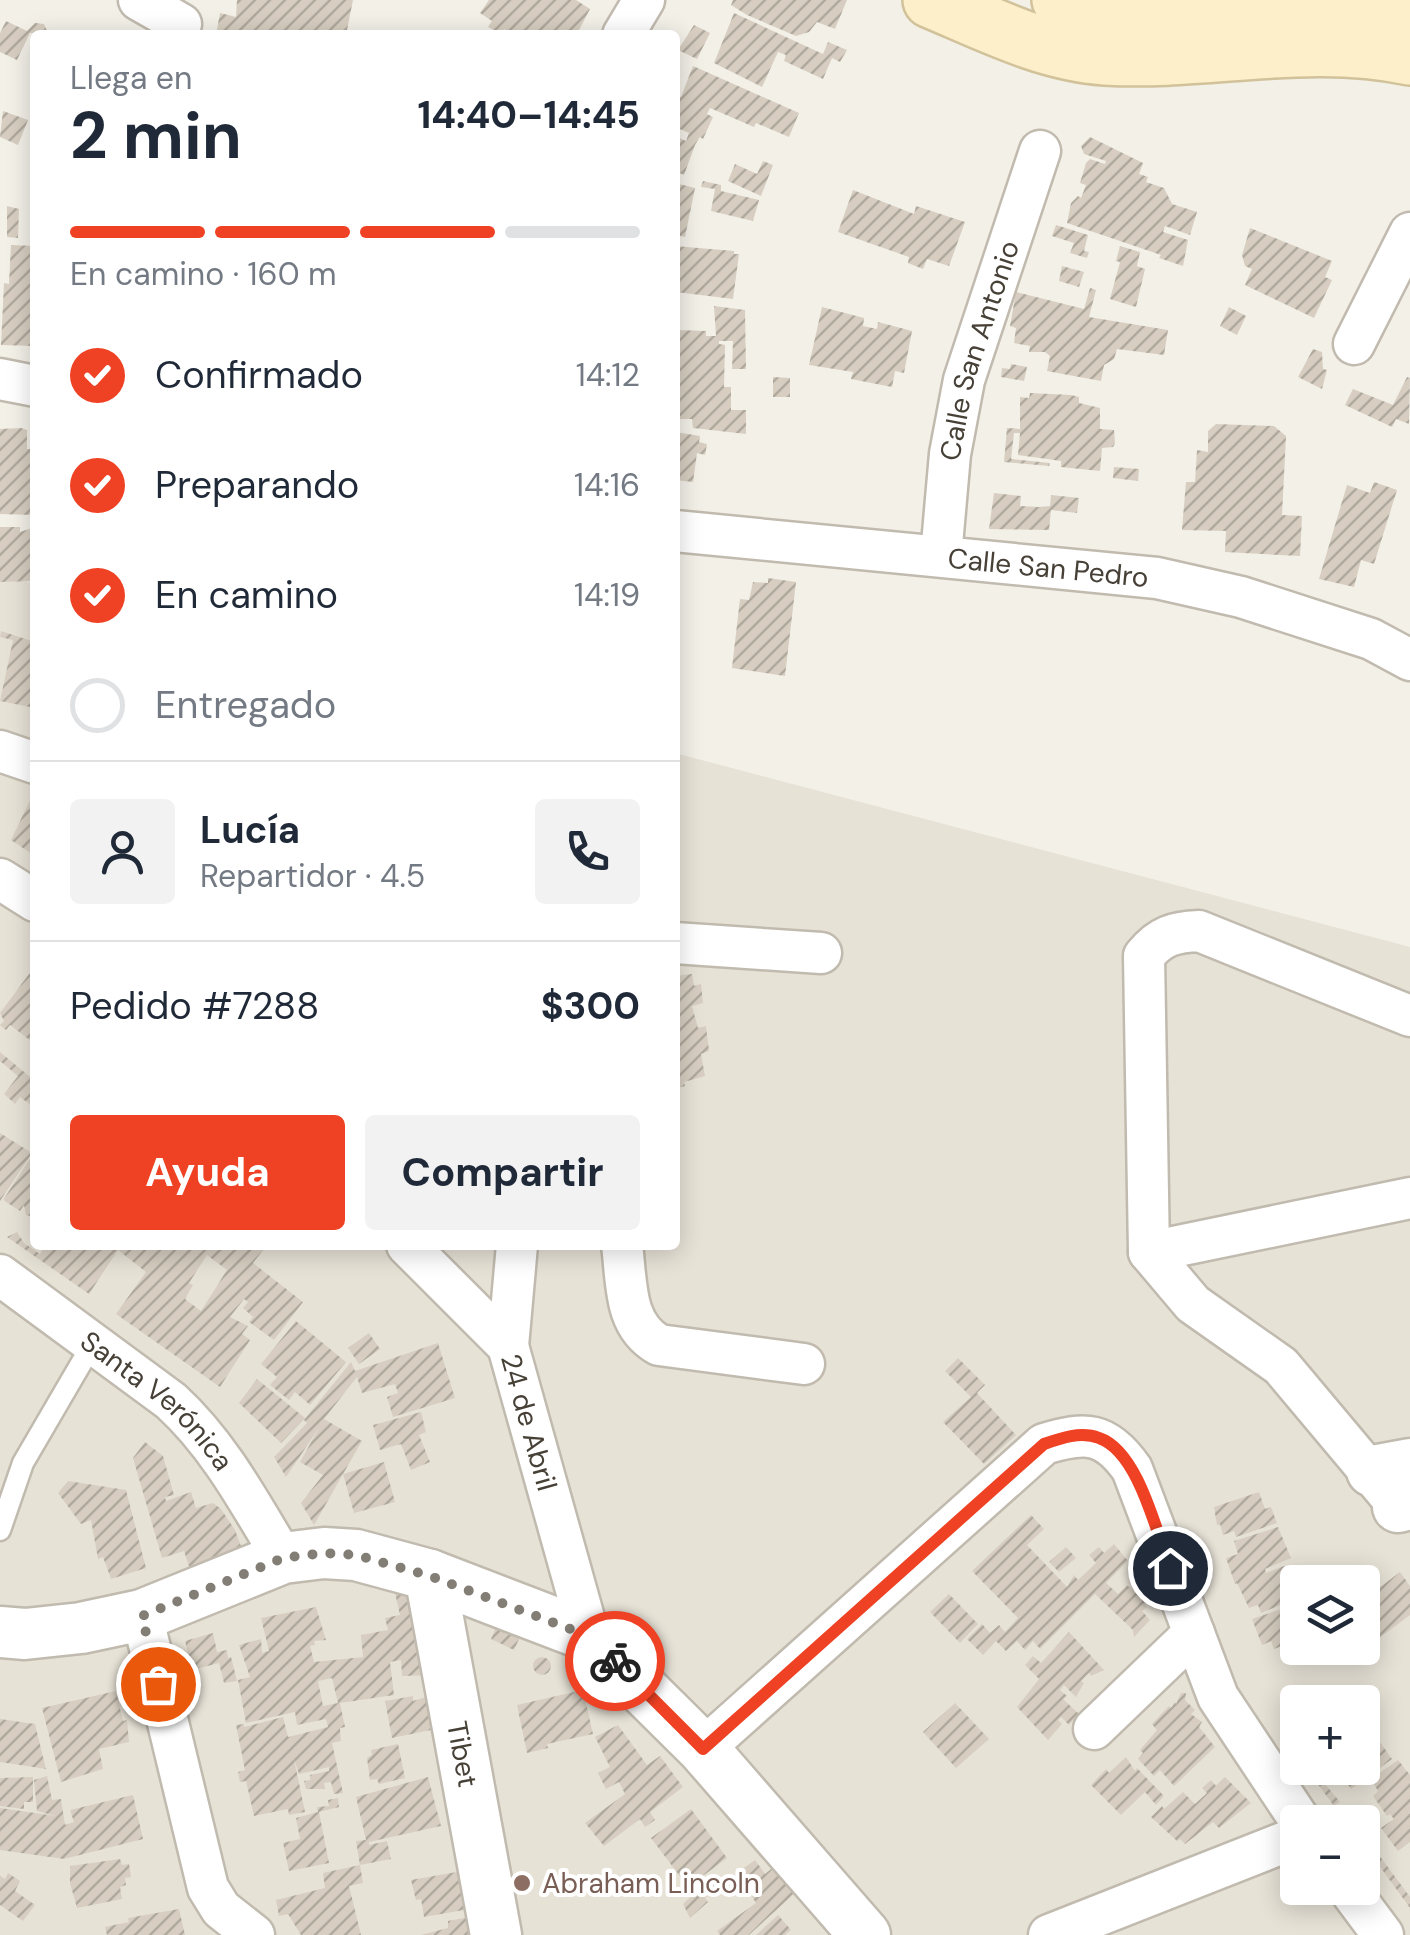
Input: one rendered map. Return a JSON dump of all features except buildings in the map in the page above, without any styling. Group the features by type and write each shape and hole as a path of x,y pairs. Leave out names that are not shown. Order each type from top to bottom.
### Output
{"main road":[{"path":"930,0 1028,40 1100,56 1134,58 1317,46 1369,48 1410,57"},
{"path":"1060,0 1130,11 1336,1 1410,5"}],"street":[{"path":"138,0 182,20"},
{"path":"626,30 644,0"},
{"name":"Calle San Antonio","path":"941,556 950,454 964,380 1040,152"},
{"path":"1354,344 1410,233"},
{"path":"0,379 30,385"},
{"name":"Calle San Pedro","path":"680,531 1157,578 1278,609 1371,639 1410,660"},
{"path":"0,751 30,761"},
{"path":"0,878 30,898"},
{"path":"1400,1494 1282,1366 1193,1304 1149,1252 1144,956 1157,940 1177,932 1199,931 1410,1016"},
{"path":"680,943 821,953"},
{"path":"1149,1252 1410,1198"},
{"name":"24 de Abril","path":"413,1250 508,1346 589,1636"},
{"path":"508,1346 517,1250"},
{"path":"623,1250 632,1321 643,1336 659,1344 804,1364"},
{"name":"Santa Verónica","path":"0,1275 171,1401 195,1423 217,1450 283,1558"},
{"path":"703,1749 1044,1444 1071,1436 1097,1437 1118,1449 1132,1469 1218,1697 1290,1805"},
{"path":"0,1632 25,1634 81,1628 142,1616 283,1558 324,1553 356,1555 430,1576 589,1636 703,1749 865,1935"},
{"name":"Tibet","path":"430,1576 496,1935"},
{"path":"142,1616 208,1888 220,1909 254,1935"},
{"path":"1094,1729 1194,1633"},
{"path":"1048,1935 1280,1844"},
{"path":"1361,1905 1383,1935"}],"lane":[{"path":"0,1530 23,1463 93,1344"}],"shaded area":[{"path":"0,575 30,583 30,1250 680,1250 680,754 1410,947 1410,1935 0,1935"}],"way so far":[{"path":"158,1684 142,1616 283,1558 324,1553 356,1555 392,1564 507,1603 589,1636 615,1661"}],"place":[{"name":"Abraham Lincoln","path":"522,1883"}],"route":[{"path":"615,1661 703,1749 1044,1444 1071,1436 1097,1437 1118,1449 1132,1469 1170,1568"}]}
